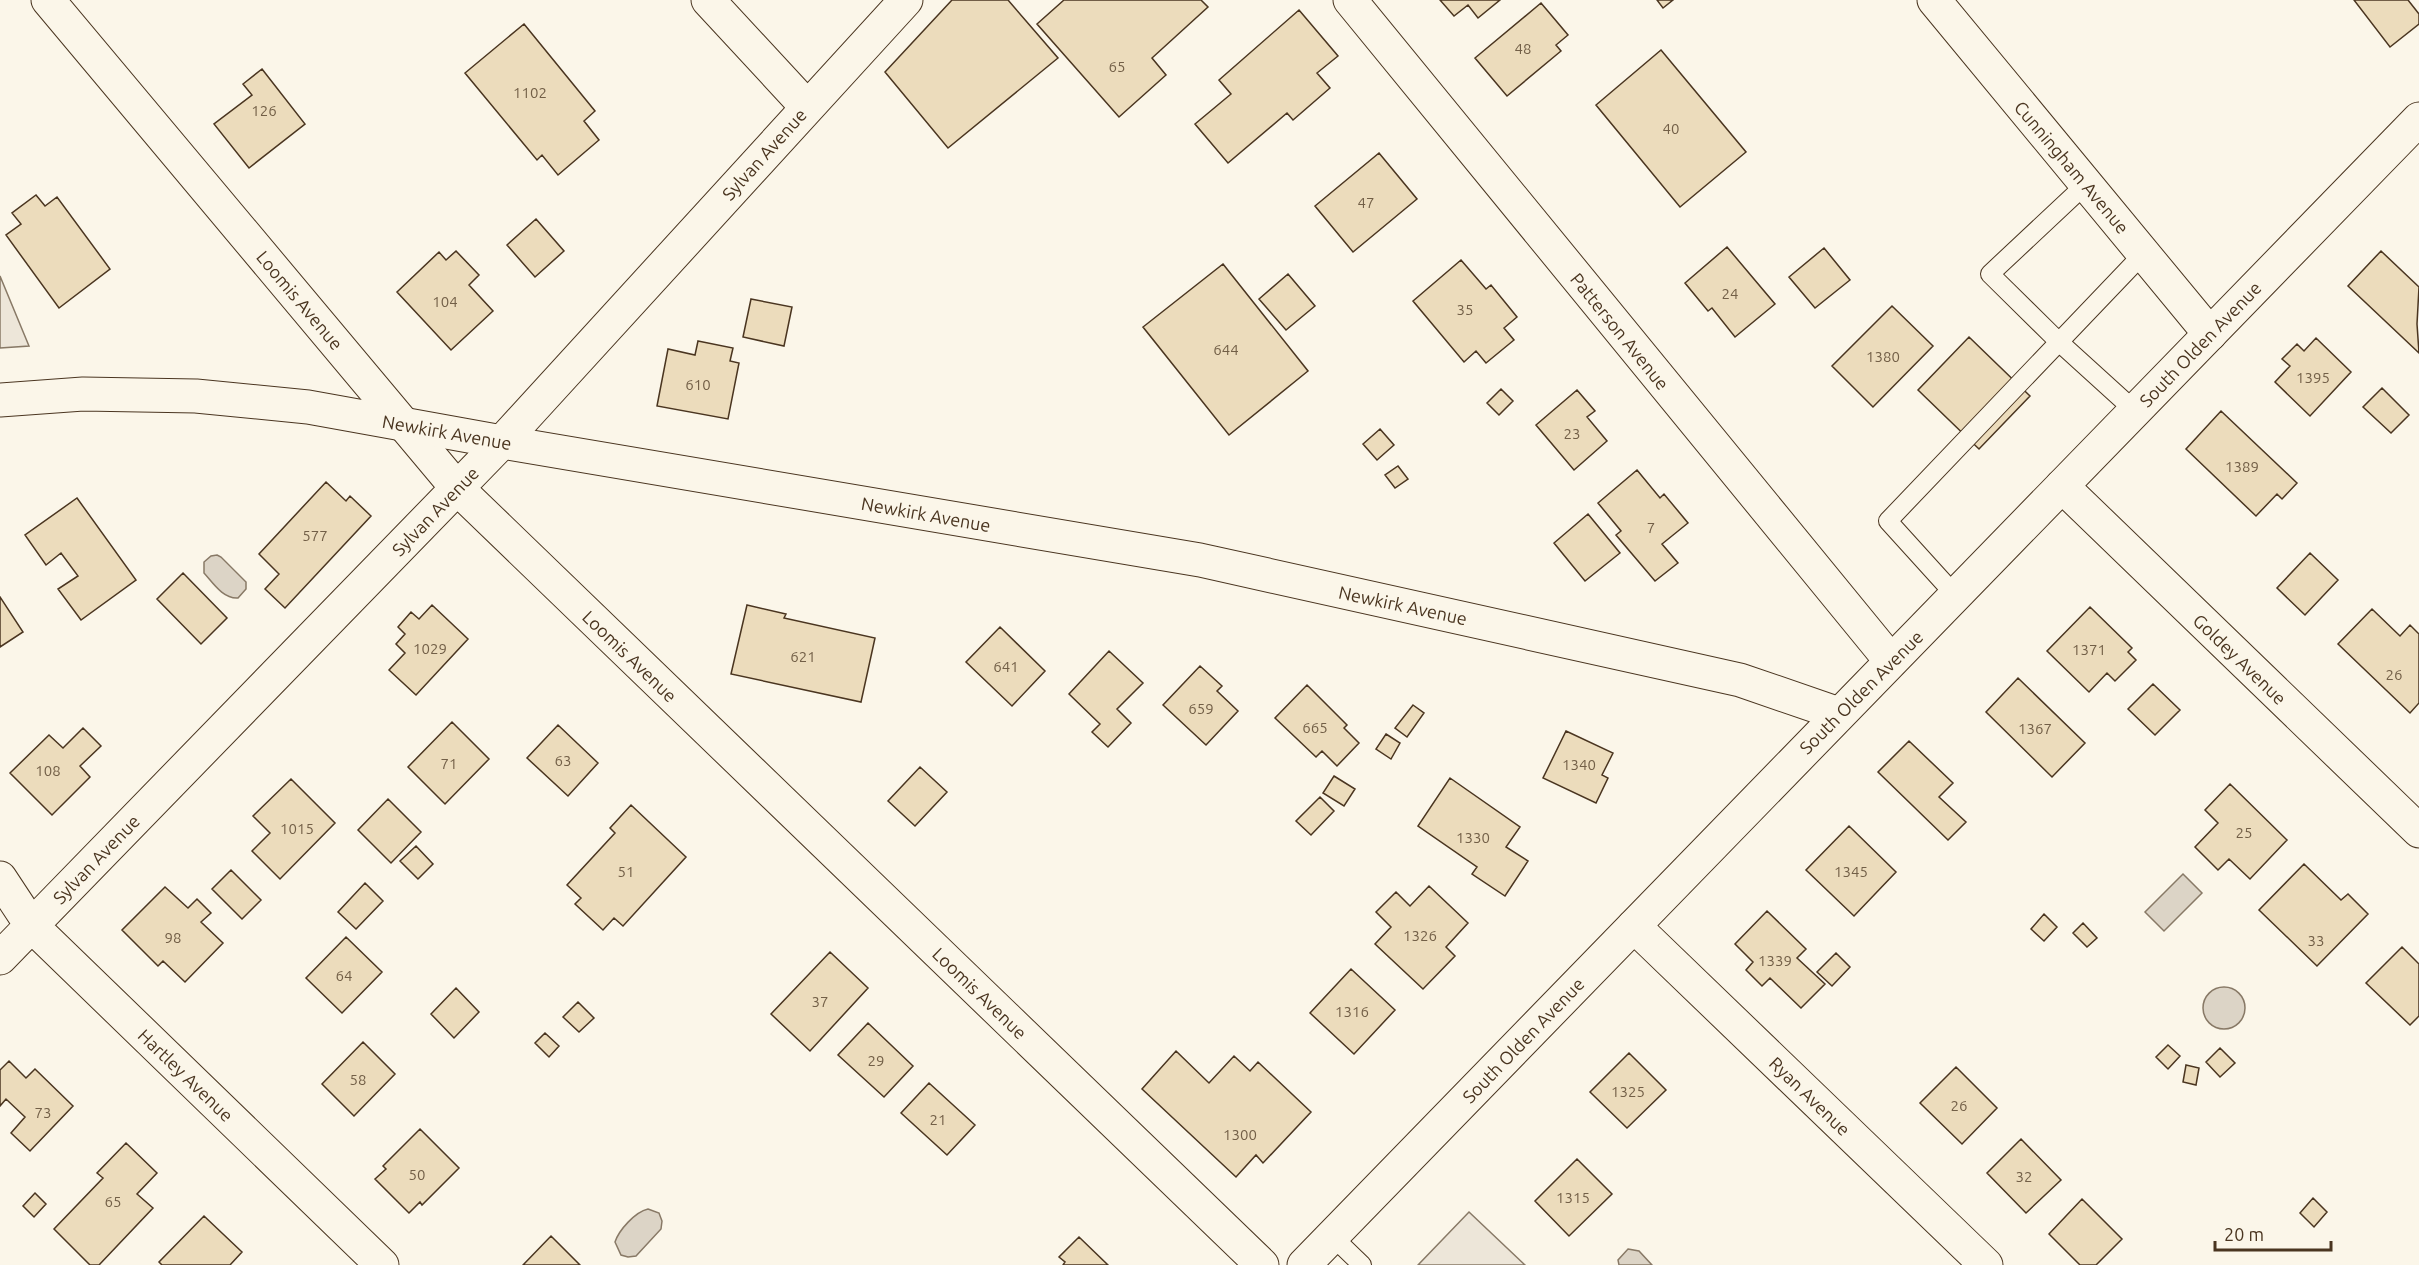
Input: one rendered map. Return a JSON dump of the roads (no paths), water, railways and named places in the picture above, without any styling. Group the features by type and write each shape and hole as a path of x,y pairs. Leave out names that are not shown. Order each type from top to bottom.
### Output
{"street":[{"name":"Loomis Avenue","path":"48,0 457,488 1262,1265"},
{"path":"708,0 807,107"},
{"name":"Sylvan Avenue","path":"0,958 502,442 906,0"},
{"name":"Patterson Avenue","path":"1350,0 1891,661"},
{"name":"Cunningham Avenue","path":"1934,0 2210,334"},
{"name":"South Olden Avenue","path":"1304,1265 2419,119"},
{"name":"Newkirk Avenue","path":"0,400 83,394 196,396 308,407 1200,560 1740,680 1839,714"},
{"name":"Goldey Avenue","path":"2062,486 2419,831"},
{"name":"Hartley Avenue","path":"0,878 31,925 382,1265"},
{"name":"Ryan Avenue","path":"1634,926 1986,1265"}],"lane":[{"path":"2086,184 1990,274 2059,342 2135,411"},
{"path":"1956,596 1888,521 2143,254"},
{"path":"1332,1236 1362,1265"}]}
